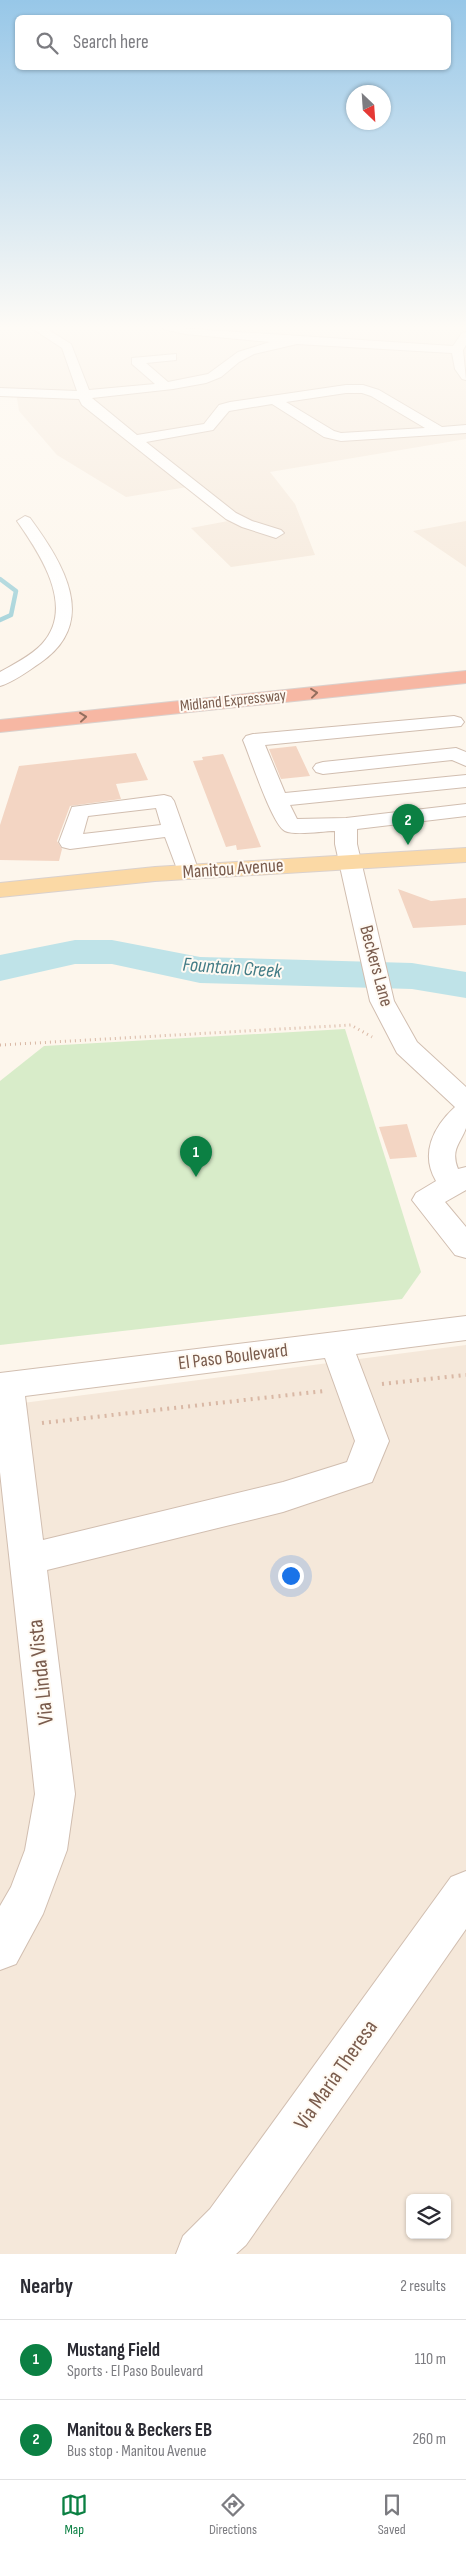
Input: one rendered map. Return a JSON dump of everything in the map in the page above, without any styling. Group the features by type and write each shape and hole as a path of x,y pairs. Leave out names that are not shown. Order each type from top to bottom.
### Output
{"highway":[{"name":"Midland Expressway","path":"0,726 31,714 321,676 466,662"},
{"path":"321,676 408,665"},
{"name":"Midland Expressway","path":"0,709 31,714 466,677"}],"main road":[{"name":"Manitou Avenue","path":"0,890 188,872 466,855"}],"street":[{"path":"124,432 231,516 247,524 276,533"},
{"path":"134,440 183,432"},
{"path":"326,432 341,437 420,432"},
{"path":"0,680 47,649 60,632 65,613 58,576 44,547 26,521"},
{"path":"454,722 253,740 285,819 291,826 346,824 466,810"},
{"path":"323,768 456,754 466,760"},
{"path":"277,800 466,781"},
{"name":"Beckers Lane","path":"346,824 348,862 355,880 382,1000 406,1047 466,1102"},
{"path":"174,830 188,872"},
{"path":"460,1181 446,1176 441,1160 444,1139 453,1123 466,1112"},
{"path":"460,1181 426,1200 466,1247"},
{"name":"El Paso Boulevard","path":"3,1386 466,1328"},
{"path":"29,1559 283,1497 360,1472 372,1441 336,1344"},
{"name":"Via Linda Vista","path":"0,1948 28,1899 46,1850 55,1794 29,1559 11,1500 13,1428 3,1386"},
{"name":"Via Maria Theresa","path":"201,2254 228,2227 466,1892"}],"path":[{"path":"0,1046 351,1025 378,1040"},
{"path":"13,1428 48,1421 466,1375"}],"shaded area":[{"path":"37,432 466,432 466,439 270,472 295,504 315,555 231,567 191,528 244,518 200,485 126,497 57,455"},
{"path":"466,521 466,567 413,531"},
{"path":"466,1345 466,2254 0,2254 0,1406"}],"green space":[{"path":"345,1029 421,1272 402,1299 0,1345 0,1081 44,1046"}],"building":[{"path":"296,746 310,776 281,779 269,749"},
{"path":"136,753 148,780 116,784 121,799 70,806 57,841 62,849 59,861 0,860 0,825 19,766"},
{"path":"223,754 261,847 237,850 236,845 226,847 193,761 203,760 202,757"},
{"path":"398,889 431,901 466,898 466,925 413,928"},
{"path":"407,1124 417,1157 390,1159 379,1127"}],"waterway":[{"path":"0,579 16,591 11,615 0,620"},
{"name":"Fountain Creek","path":"0,968 75,952 112,952 200,970 412,976 466,985"}],"place":[{"name":"Manitou & Beckers EB","path":"408,845"},
{"name":"Mustang Field","path":"196,1177"}]}
